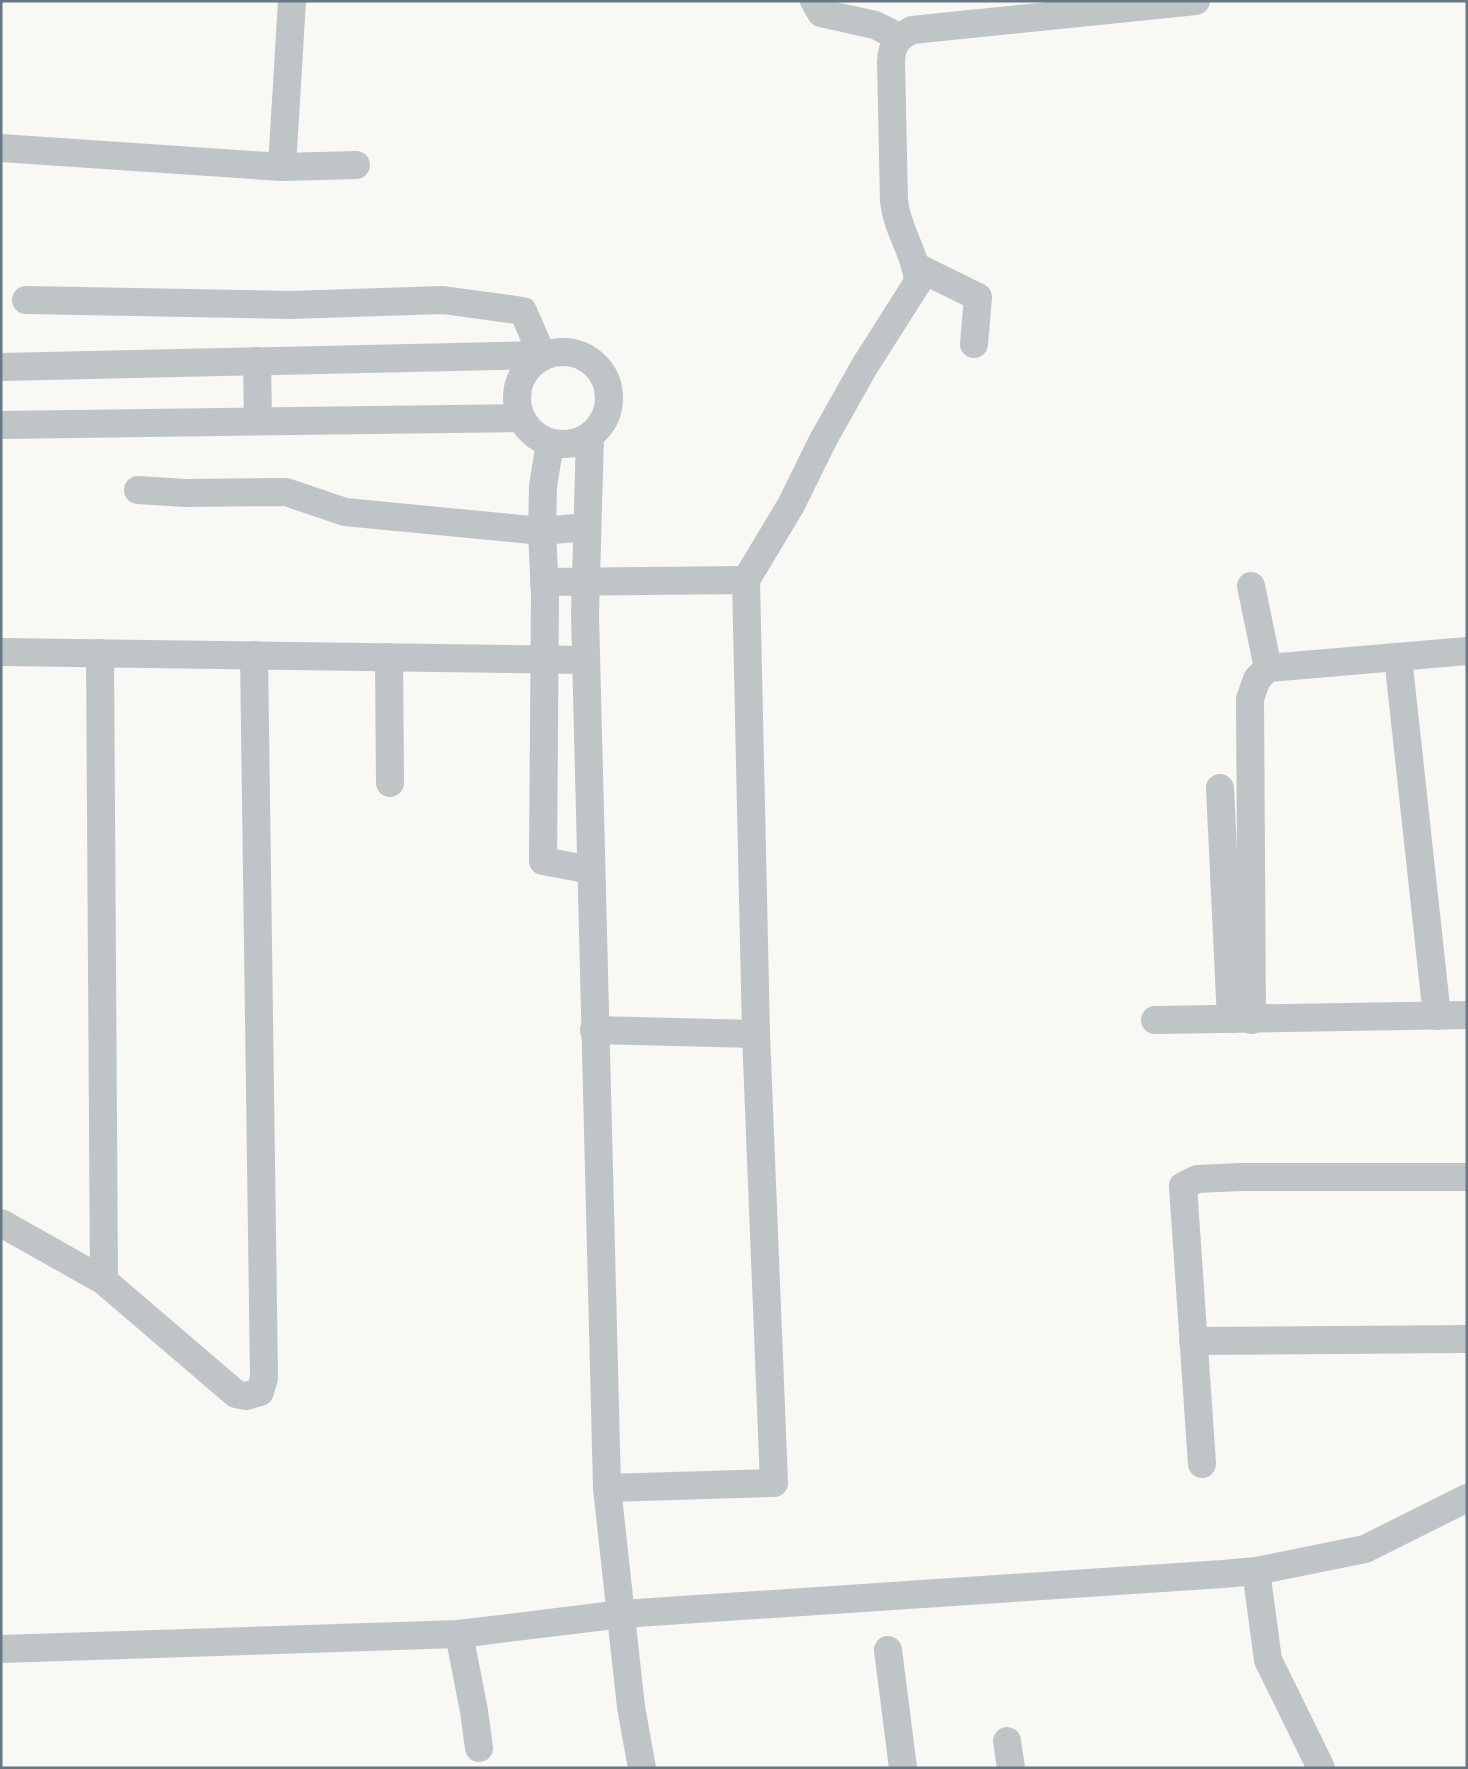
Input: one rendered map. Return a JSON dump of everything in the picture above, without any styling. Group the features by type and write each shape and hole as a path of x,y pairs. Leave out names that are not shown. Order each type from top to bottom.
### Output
{"street":[{"path":"282,167 292,1"},
{"path":"814,1 821,13 875,25 899,37"},
{"path":"607,1488 774,1483 756,1034 746,580 791,505 823,440 864,367 918,282 917,267 896,220 894,202 893,49 899,37 912,30 1038,9 1196,1"},
{"path":"1,148 282,167 356,165"},
{"path":"917,267 954,283 978,297 974,344"},
{"path":"26,300 290,304 443,300 523,311 542,355"},
{"path":"1,367 542,355 561,351 580,354 597,366 607,383 609,402 603,421 590,436 571,444 550,443 532,434 520,418 515,394 524,371 542,355"},
{"path":"257,362 258,421"},
{"path":"1,425 520,418"},
{"path":"590,436 585,582 586,660 607,1488 631,1707 642,1768"},
{"path":"550,443 543,486 542,531 544,582 543,861 592,870"},
{"path":"138,490 185,493 286,492 345,512 542,531 587,527"},
{"path":"544,582 746,580"},
{"path":"1251,586 1268,668"},
{"path":"1242,1019 1250,699 1257,680 1268,668 1467,651"},
{"path":"1,652 586,660"},
{"path":"100,653 104,1281"},
{"path":"1,1223 104,1281 236,1394 246,1396 260,1392 264,1378 254,655"},
{"path":"389,656 390,783"},
{"path":"1398,658 1437,1016"},
{"path":"1220,788 1242,1019"},
{"path":"1155,1020 1467,1015"},
{"path":"594,1030 756,1034"},
{"path":"1202,1464 1183,1186 1197,1179 1241,1177 1467,1177"},
{"path":"1193,1341 1467,1339"},
{"path":"1,1649 459,1634 622,1614 946,1594 1256,1570 1365,1549 1467,1498"},
{"path":"1256,1570 1268,1660 1321,1768"},
{"path":"459,1634 479,1748"},
{"path":"888,1650 903,1768"},
{"path":"1007,1741 1011,1768"}]}
